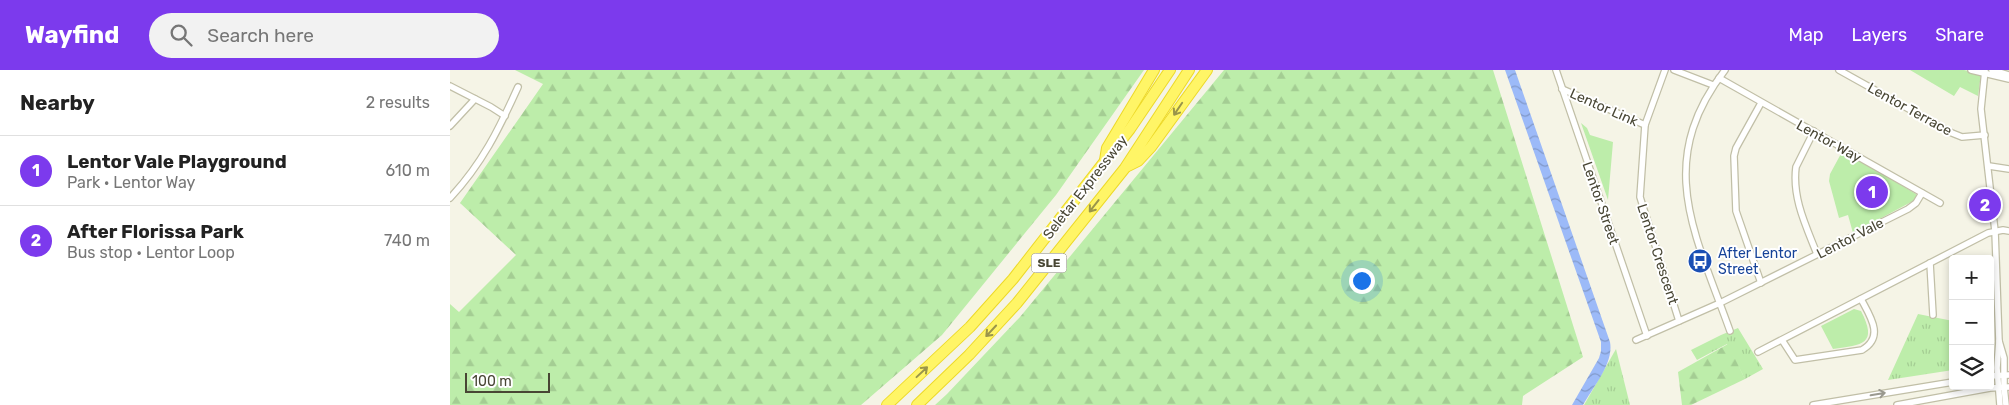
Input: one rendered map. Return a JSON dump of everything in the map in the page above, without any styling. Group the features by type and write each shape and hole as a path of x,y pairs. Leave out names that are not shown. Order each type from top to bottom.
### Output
{"highway":[{"path":"1104,164 1106,150 1154,70"},
{"name":"Seletar Expressway","path":"887,405 982,314 1013,279 1104,164 1170,70"},
{"name":"Seletar Expressway","path":"917,405 969,355 1017,303 1125,168 1189,70"},
{"path":"1125,168 1138,161 1151,147 1207,70"}],"street":[{"name":"Lentor Street","path":"1556,70 1647,336"},
{"name":"Lentor Crescent","path":"1665,70 1645,125 1640,197 1679,321"},
{"path":"1674,70 1713,85"},
{"path":"1725,70 1713,85 1700,111 1688,144 1685,179 1690,218 1730,331"},
{"name":"Lentor Terrace","path":"1839,70 1952,133 1962,136 1985,135"},
{"path":"1971,70 2009,75"},
{"path":"1987,71 1985,109 1983,113 1995,231 2000,342 1997,352 2003,375 2006,405"},
{"path":"1987,71 2009,79"},
{"name":"Lentor Way","path":"1719,78 1940,203"},
{"path":"450,86 505,116"},
{"path":"450,198 483,158 518,87"},
{"name":"Lentor Link","path":"1562,89 1645,125"},
{"path":"450,126 475,98"},
{"path":"1761,103 1736,148 1734,156 1737,215 1762,283"},
{"path":"1814,131 1796,167 1795,173 1799,208 1817,254"},
{"path":"1989,166 2009,169"},
{"name":"Lentor Vale","path":"1720,303 1908,208 1916,203 1922,193"},
{"path":"1758,352 1995,231 2009,231"},
{"path":"1930,263 1933,315"},
{"path":"1782,340 1795,360 1862,350 1868,347 1874,337 1875,328 1861,299"},
{"path":"1636,340 1720,303"},
{"path":"1813,405 1949,383"},
{"path":"1897,405 2004,387"},
{"path":"2000,405 2004,387"}],"green space":[{"path":"515,70 1144,70 1056,195 942,335 861,405 450,405 450,304 459,312 516,255 460,203 543,84"},
{"path":"1224,70 1493,70 1583,357 1523,396 1522,405 935,405 1020,317"},
{"path":"1910,70 1964,70 1981,74 1978,96 1960,87 1954,96"},
{"path":"1581,123 1587,128 1590,135 1613,142 1608,200"},
{"path":"1843,150 1916,194 1917,197 1915,200 1853,233 1848,215 1839,218 1829,181 1830,174"},
{"path":"1854,309 1861,311 1866,322 1868,336 1860,344 1833,349 1821,326"},
{"path":"1918,314 1949,320 1949,371 1888,380"},
{"path":"1738,328 1763,369 1745,379 1727,344 1697,360 1691,350"},
{"path":"1728,344 1745,379 1691,405 1682,405 1678,372"},
{"path":"1616,349 1630,405 1584,405"}],"water":[{"path":"1505,70 1515,70 1610,342 1609,358 1606,366 1583,405 1572,405 1599,358 1601,342"}],"place":[{"name":"Lentor Vale Playground","path":"1872,192"},
{"name":"After Florissa Park","path":"1985,205"},
{"name":"After Lentor Street","path":"1700,261"}]}
